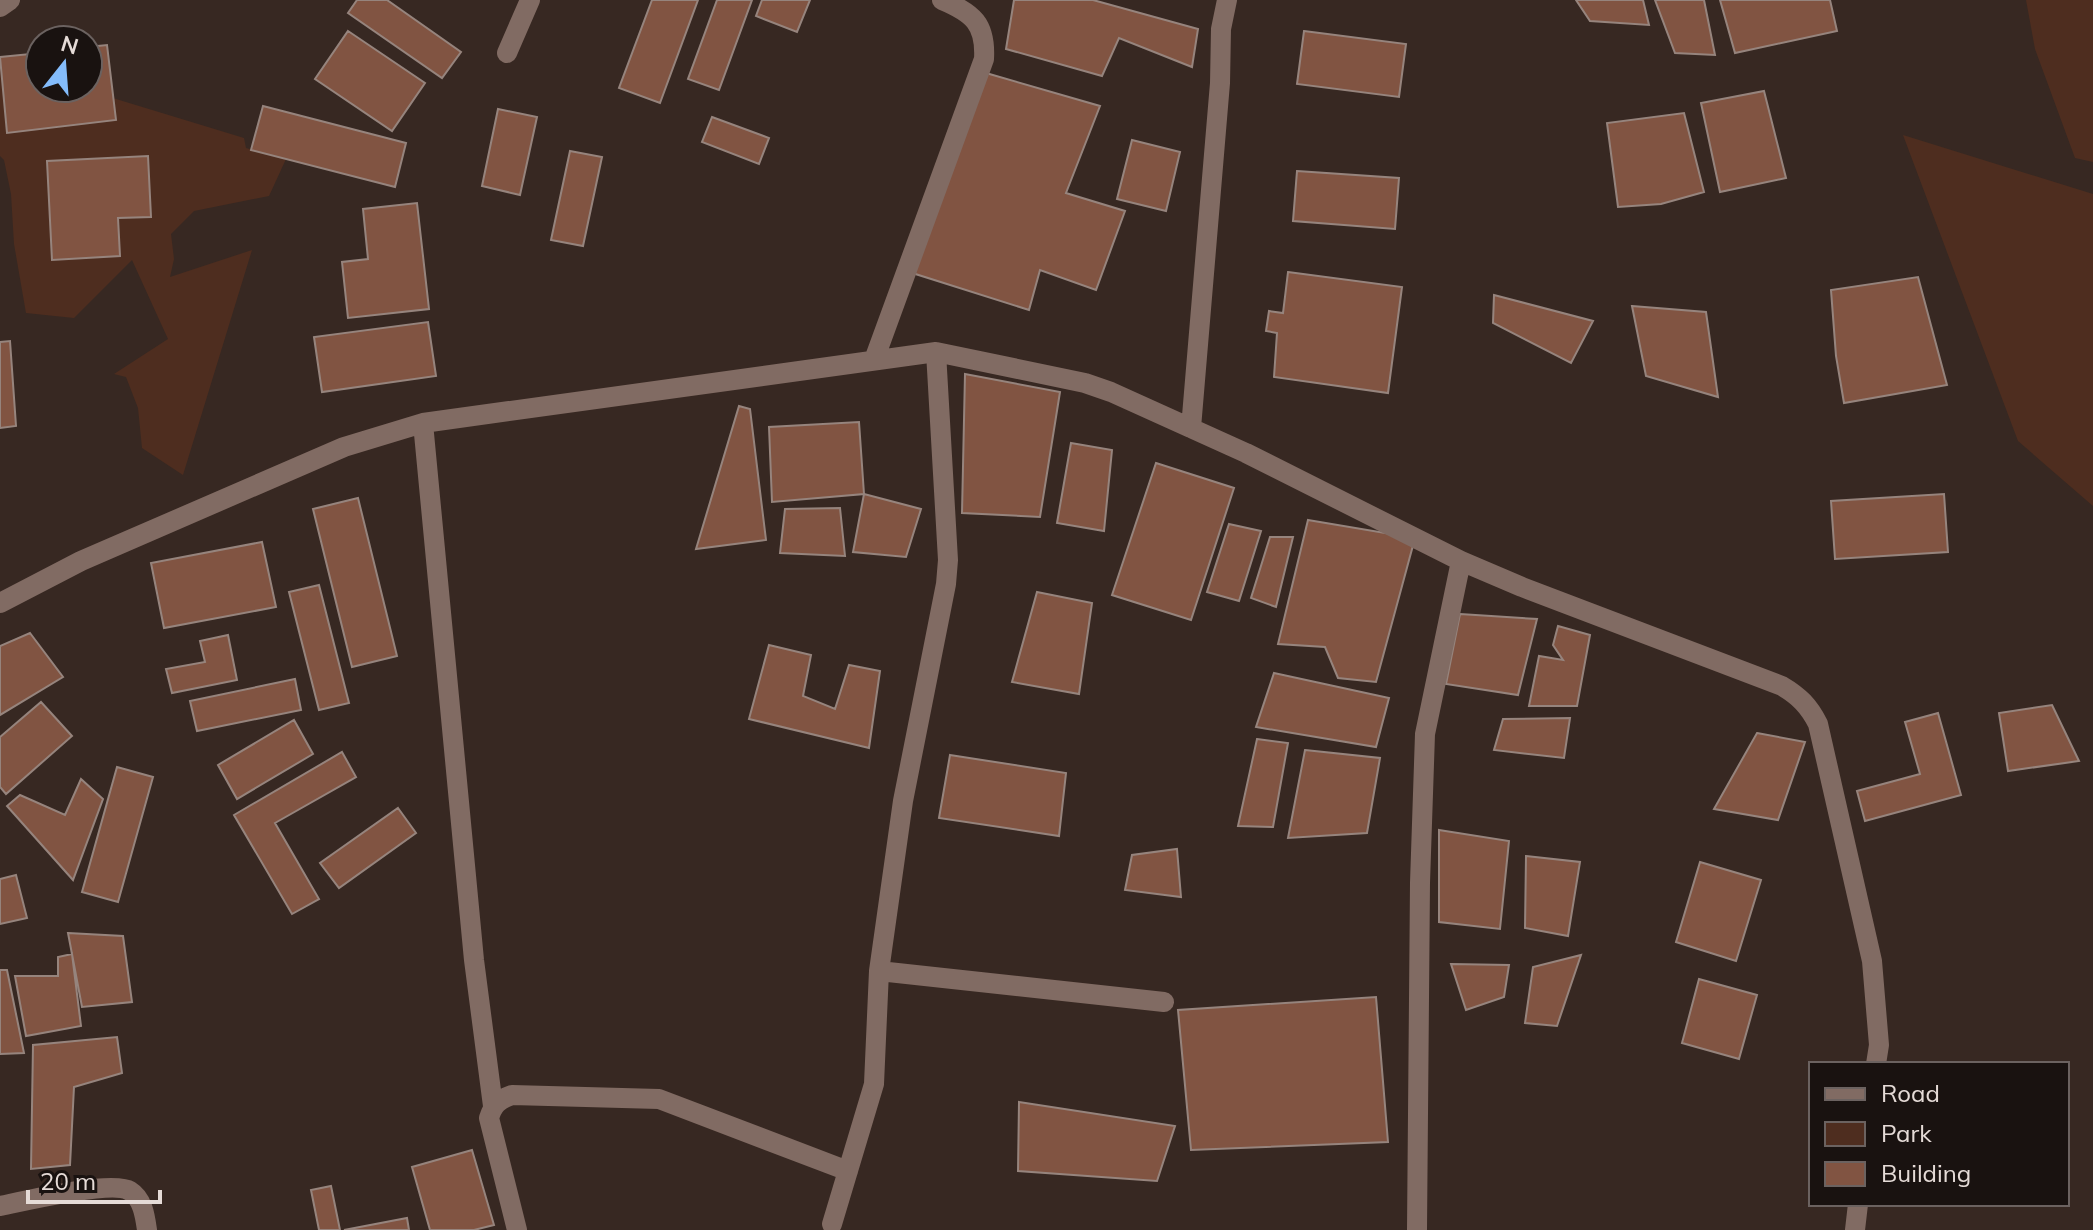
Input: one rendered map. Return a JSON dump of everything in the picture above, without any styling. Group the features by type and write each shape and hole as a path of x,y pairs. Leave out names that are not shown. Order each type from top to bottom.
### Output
{"street":[{"path":"0,7 10,0"},
{"path":"507,53 530,0"},
{"path":"874,360 984,59 985,40 978,24 965,9 942,0"},
{"path":"1191,428 1220,83 1221,29 1227,0"},
{"path":"832,1224 874,1084 879,971 903,801 947,572 936,352"},
{"path":"0,603 81,561 344,447 423,423 936,352 1085,383 1191,428 1461,561 1536,593 1782,686 1810,707 1818,724 1833,780 1872,961 1879,1045 1876,1062"},
{"path":"423,423 474,960 493,1106 489,1118 517,1230"},
{"path":"1417,1230 1420,883 1425,734 1461,561"},
{"path":"879,971 1164,1002"},
{"path":"493,1106 500,1099 512,1095 659,1099 848,1171"},
{"path":"0,1206 107,1187 127,1189 139,1198 147,1230"},
{"path":"1855,1230 1858,1206"}],"green space":[{"path":"2026,0 2093,0 2093,162 2075,158 2035,49"},
{"path":"0,62 24,70 24,104 104,104 104,95 244,138 246,148 286,159 269,196 194,211 171,234 174,259 170,277 252,250 183,475 142,448 138,408 126,377 114,374 168,339 132,260 74,318 26,313 14,244 11,194 4,160 0,156"},
{"path":"1903,135 2093,194 2093,506 2018,441"}],"building":[{"path":"357,0 387,0 461,52 442,78 348,13"},
{"path":"652,0 698,0 660,103 619,88"},
{"path":"717,0 752,0 719,90 688,79"},
{"path":"762,0 810,0 797,32 756,16"},
{"path":"1014,0 1093,0 1198,29 1192,67 1119,38 1102,76 1006,49"},
{"path":"1576,0 1643,0 1649,25 1590,21"},
{"path":"1655,0 1704,0 1715,55 1675,53"},
{"path":"1720,0 1830,0 1837,31 1735,53"},
{"path":"348,31 425,83 392,131 315,79"},
{"path":"1304,31 1406,44 1399,97 1297,84"},
{"path":"1304,31 1406,44 1399,97 1297,84"},
{"path":"104,45 107,45 116,120 7,133 0,57 24,55 24,104 104,104"},
{"path":"986,73 1100,106 1066,193 1125,211 1096,290 1040,270 1029,310 906,271"},
{"path":"1764,91 1786,178 1720,192 1701,103"},
{"path":"1764,91 1786,178 1720,192 1701,103"},
{"path":"263,106 406,143 395,187 251,150"},
{"path":"498,109 537,117 520,195 482,186"},
{"path":"1684,113 1704,192 1661,204 1618,207 1607,123"},
{"path":"712,117 769,138 759,164 702,142"},
{"path":"1132,140 1180,152 1166,211 1117,199"},
{"path":"570,151 602,157 583,246 551,240"},
{"path":"148,156 151,217 118,218 120,256 52,260 47,161"},
{"path":"1297,171 1399,178 1395,229 1293,221"},
{"path":"1297,171 1399,178 1395,229 1293,221"},
{"path":"417,203 429,309 348,318 342,262 368,259 363,209"},
{"path":"1288,272 1402,287 1388,393 1274,377 1277,333 1266,331 1269,311 1283,313"},
{"path":"1288,272 1402,287 1388,393 1274,377 1277,333 1266,331 1269,311 1283,313"},
{"path":"1918,277 1947,385 1844,403 1836,356 1831,290"},
{"path":"1494,295 1593,321 1571,363 1493,323"},
{"path":"1632,306 1706,312 1718,397 1646,376"},
{"path":"428,322 436,376 322,392 314,337"},
{"path":"10,341 16,426 0,428 0,342"},
{"path":"965,374 1060,392 1040,517 962,513"},
{"path":"739,406 750,409 766,540 696,549"},
{"path":"859,422 864,494 772,502 769,427"},
{"path":"1071,443 1112,450 1104,531 1057,523"},
{"path":"1156,463 1234,488 1191,620 1112,595"},
{"path":"864,494 921,509 906,557 853,552"},
{"path":"1944,494 1948,552 1835,559 1831,501"},
{"path":"358,498 397,656 352,667 313,509"},
{"path":"840,508 845,556 780,553 785,509"},
{"path":"1308,520 1415,538 1376,682 1338,678 1325,647 1278,644"},
{"path":"1229,524 1261,531 1239,601 1207,592"},
{"path":"1270,537 1293,537 1276,607 1251,598"},
{"path":"262,542 276,607 164,628 151,563"},
{"path":"319,585 349,703 319,710 289,592"},
{"path":"1037,592 1092,603 1079,694 1012,682"},
{"path":"1460,614 1537,619 1518,695 1446,684"},
{"path":"1558,626 1590,635 1577,706 1529,706 1539,656 1563,660 1553,645"},
{"path":"30,633 63,677 0,715 0,646"},
{"path":"228,635 237,680 172,693 166,669 205,662 200,641"},
{"path":"769,645 811,655 803,696 835,709 849,665 880,671 869,748 749,719"},
{"path":"1274,673 1389,698 1376,747 1256,727"},
{"path":"295,679 301,710 197,731 190,701"},
{"path":"41,702 72,736 6,794 0,787 0,737"},
{"path":"2052,705 2079,761 2008,771 1999,713"},
{"path":"1938,713 1961,795 1865,821 1857,791 1920,774 1905,722"},
{"path":"1570,718 1564,758 1494,750 1503,719"},
{"path":"294,720 313,754 237,799 218,765"},
{"path":"1757,733 1805,742 1778,820 1714,809"},
{"path":"1257,739 1288,743 1273,827 1238,826"},
{"path":"1305,750 1380,758 1367,833 1288,838"},
{"path":"342,752 356,777 275,823 319,899 292,914 234,815"},
{"path":"950,755 1066,773 1059,836 939,818"},
{"path":"117,767 153,777 118,902 82,892"},
{"path":"81,779 103,799 73,880 7,806 20,795 65,815"},
{"path":"398,808 416,833 339,888 320,863"},
{"path":"1439,830 1509,841 1500,929 1439,922"},
{"path":"1177,849 1181,897 1125,890 1132,855"},
{"path":"1526,856 1580,862 1568,936 1525,928"},
{"path":"1700,862 1761,880 1736,961 1676,942"},
{"path":"16,875 27,918 0,924 0,879"},
{"path":"68,933 123,936 132,1002 82,1007"},
{"path":"72,954 81,1026 26,1036 15,976 58,976 58,957"},
{"path":"1581,955 1557,1026 1525,1023 1533,967"},
{"path":"1451,964 1509,965 1504,997 1466,1010"},
{"path":"0,970 7,970 24,1053 0,1054"},
{"path":"1699,979 1757,995 1739,1059 1682,1043"},
{"path":"1376,997 1388,1142 1191,1150 1178,1010"},
{"path":"117,1037 122,1073 74,1087 70,1165 31,1169 33,1045"},
{"path":"1019,1102 1175,1126 1157,1181 1018,1171"},
{"path":"472,1150 494,1225 474,1230 430,1230 412,1167"},
{"path":"331,1186 340,1230 319,1230 311,1190"},
{"path":"407,1218 409,1230 344,1230"}]}
